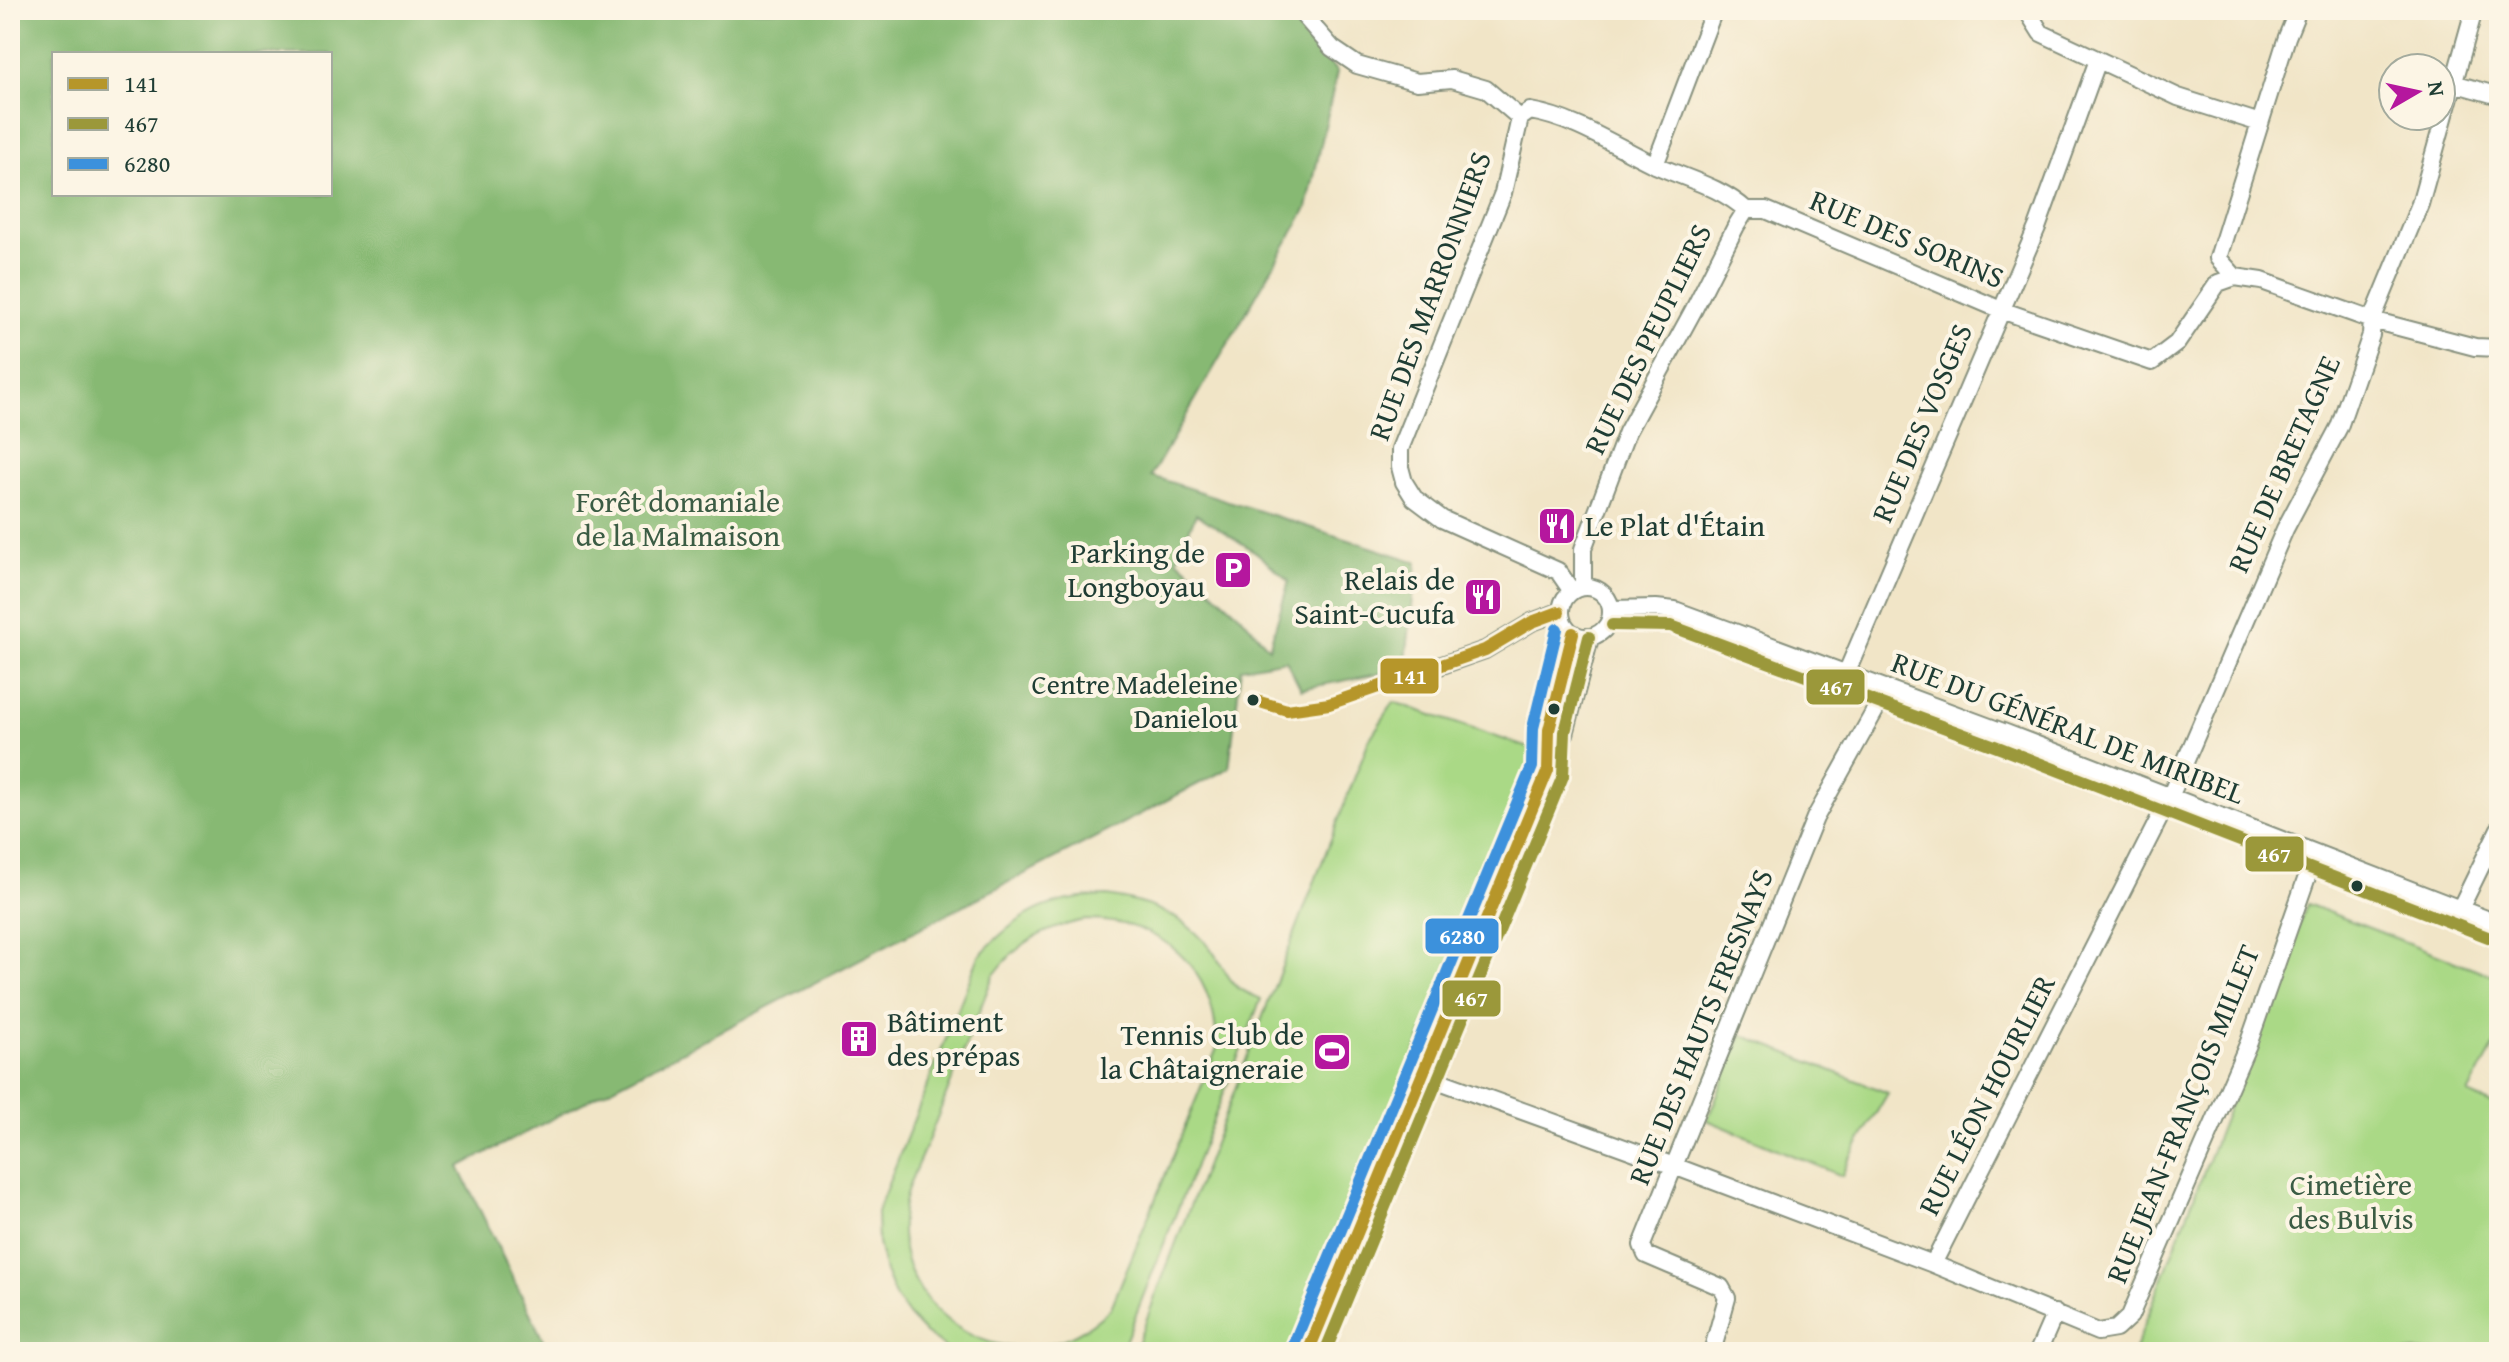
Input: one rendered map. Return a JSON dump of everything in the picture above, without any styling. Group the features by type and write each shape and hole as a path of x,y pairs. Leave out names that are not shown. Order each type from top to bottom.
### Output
{"street":[{"path":"1299,10 1332,48 1357,65 1417,82 1452,79 1486,89 1520,118"},
{"path":"1655,165 1714,10"},
{"path":"2034,10 2031,17 2041,33 2178,97 2260,123"},
{"path":"2298,10 2218,258 2235,277 2262,281 2372,320 2475,347 2499,348"},
{"name":"RUE DE BRETAGNE","path":"2457,69 2474,10"},
{"name":"RUE DES VOSGES","path":"1846,674 2038,225 2098,60"},
{"path":"2457,84 2499,96"},
{"name":"RUE DES SORINS","path":"1520,118 1530,111 1552,115 1655,165 1730,196 1746,210 1766,210 2001,310 2152,362 2177,343 2218,283 2235,277"},
{"name":"RUE DES MARRONNIERS","path":"1520,118 1503,193 1400,449 1400,467 1404,482 1414,498 1442,519 1558,571 1577,588"},
{"name":"RUE DE BRETAGNE","path":"2170,797 2285,529 2339,427 2371,335 2372,320 2420,204 2440,132"},
{"name":"RUE DES PEUPLIERS","path":"1577,588 1583,549 1627,432 1746,210"},
{"path":"1577,588 1596,588 1606,597 1612,609 1609,623 1602,632 1590,638 1573,633 1563,625 1559,612 1562,599 1577,588"},
{"name":"RUE DU GÉNÉRAL DE MIRIBEL","path":"1612,609 1675,610 2499,924"},
{"path":"1385,685 1485,650 1532,622 1559,612"},
{"path":"1548,770 1549,730 1573,633"},
{"path":"1308,1352 1565,734 1590,638"},
{"name":"RUE DES HAUTS FRESNAYS","path":"1712,1352 1727,1298 1721,1287 1646,1255 1642,1245 1815,818 1887,689"},
{"name":"RUE LÉON HOURLIER","path":"2055,1313 1933,1264 2170,797"},
{"path":"2460,909 2499,829"},
{"name":"RUE JEAN-FRANÇOIS MILLET","path":"2055,1313 2098,1332 2116,1329 2130,1316 2249,1042 2315,854"},
{"path":"1423,1075 1933,1264"},
{"path":"2038,1352 2055,1313"}],"green space":[{"name":"Forêt domaniale de la Malmaison","path":"10,10 1286,10 1337,72 1307,208 1151,476 1417,562 1405,669 1301,689 1286,660 1241,668 1229,768 459,1167 549,1352 10,1352","holes":["1196,514 1257,553 1289,581 1269,648 1242,617 1177,559"]},
{"name":"Tennis Club de la Châtaigneraie","path":"1394,702 1538,751 1293,1352 1134,1352 1369,740"},
{"path":"1107,896 1161,910 1185,924 1206,943 1237,986 1261,999 1121,1352 951,1352 925,1333 895,1296 878,1243 877,1212 979,956 1021,919 1051,905","holes":["1085,920 1113,922 1161,939 1180,954 1195,972 1207,994 1217,1048 1111,1308 1084,1329 1055,1342 1023,1347 989,1342 950,1322 922,1292 905,1253 902,1232 907,1191 993,976 1022,945 1044,932"]},
{"name":"Cimetière des Bulvis","path":"2307,904 2499,978 2499,1037 2468,1094 2499,1107 2499,1352 2134,1352"},
{"path":"1742,1035 1888,1093 1842,1176 1707,1120"}],"transit line":[{"name":"141","path":"1253,700 1287,710 1329,704 1485,650 1532,622 1559,612"},
{"name":"467","path":"1612,625 1671,626 2000,748 2493,939"},
{"name":"6280","path":"1293,1346 1532,767 1533,728 1557,629"},
{"name":"141","path":"1308,1352 1548,770 1549,730 1573,633"},
{"name":"467","path":"1325,1352 1563,776 1565,732 1589,637"}],"place":[{"name":"Le Plat d'Étain","path":"1557,526"},
{"name":"Parking de Longboyau","path":"1233,570"},
{"name":"Relais de Saint-Cucufa","path":"1483,597"},
{"name":"Centre Madeleine Danielou","path":"1253,700"},
{"name":"Bâtiment des prépas","path":"859,1039"},
{"name":"Tennis Club de la Châtaigneraie","path":"1332,1052"}]}
